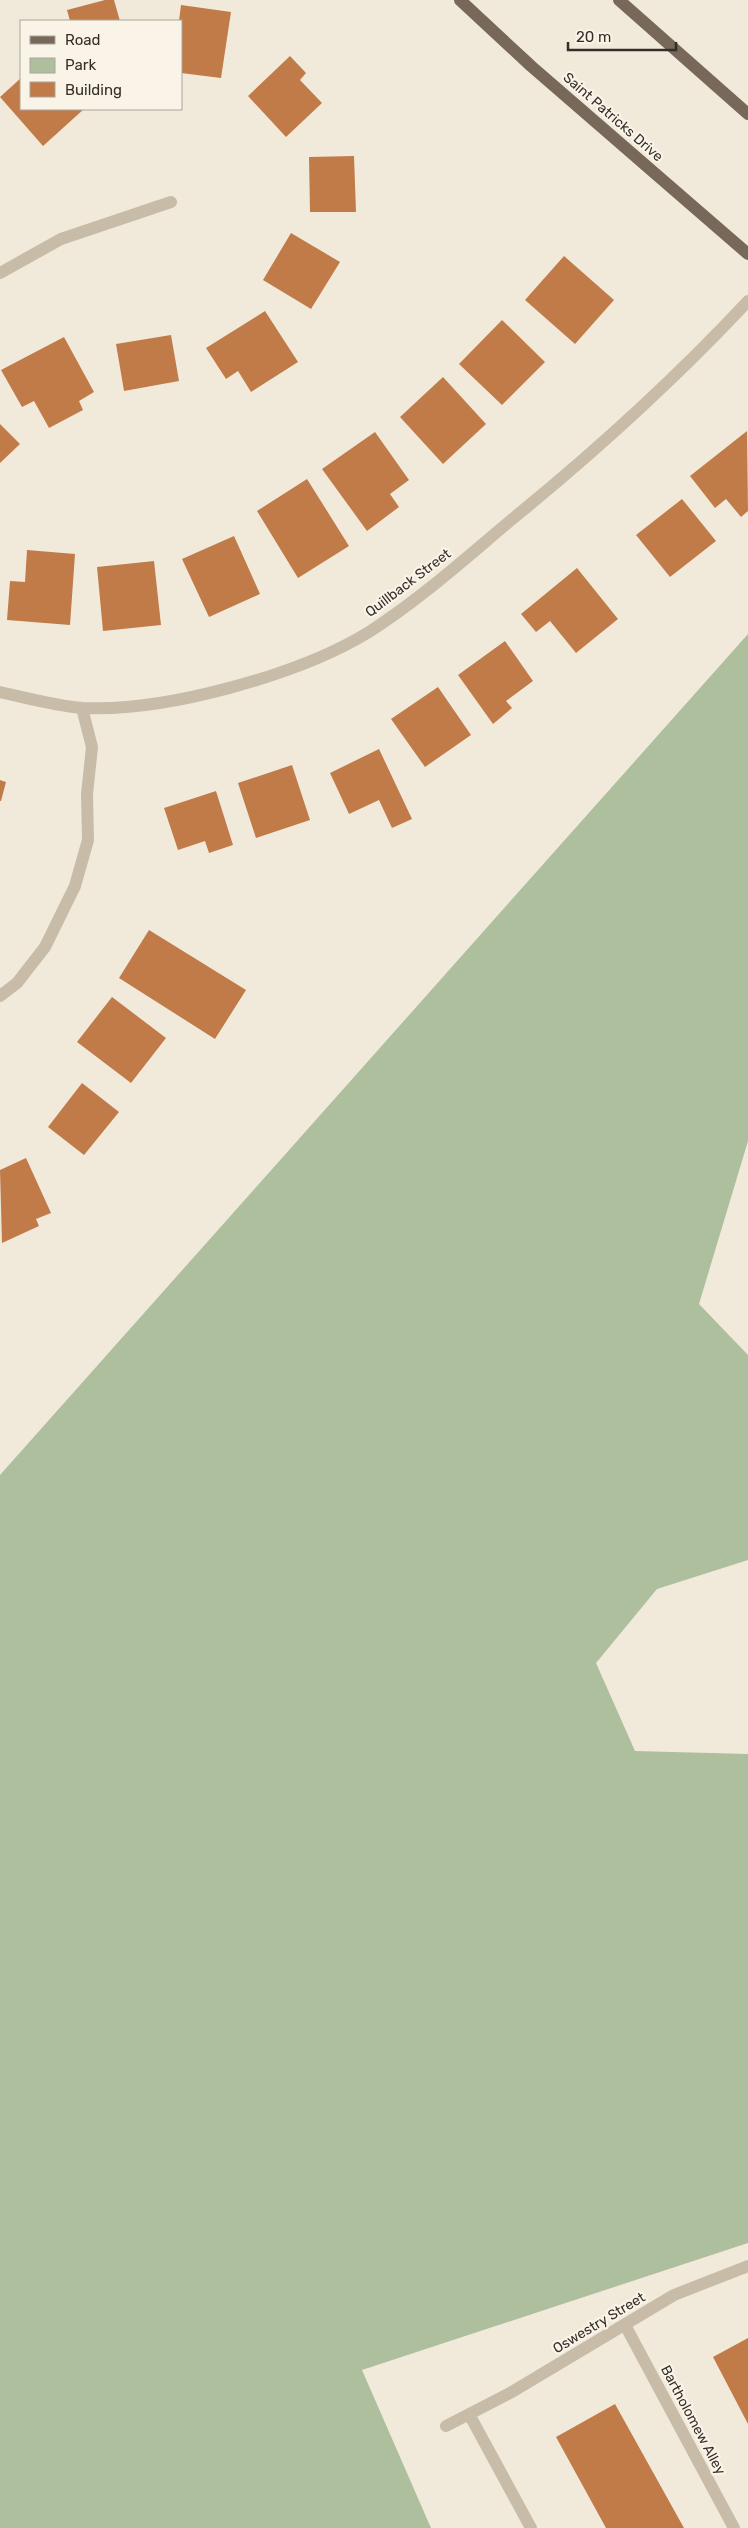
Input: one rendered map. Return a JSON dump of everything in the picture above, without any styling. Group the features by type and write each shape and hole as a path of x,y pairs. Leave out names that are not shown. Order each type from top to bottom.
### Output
{"main road":[{"name":"Saint Patricks Drive","path":"460,0 530,66 748,254"},
{"path":"619,0 748,114"}],"street":[{"path":"0,273 61,239 171,202"},
{"name":"Quillback Street","path":"0,692 82,708 122,707 167,701 262,678 322,657 368,632 410,603 591,453 697,356 748,301"},
{"path":"0,996 16,983 45,947 75,886 88,840 87,794 92,747 82,708"},
{"name":"Oswestry Street","path":"446,2426 510,2393 674,2295 748,2266"},
{"name":"Bartholomew Alley","path":"625,2325 734,2528"},
{"path":"469,2414 531,2528"}],"green space":[{"path":"748,634 748,1141 699,1304 748,1355 748,1560 657,1589 596,1663 635,1751 748,1754 748,2243 362,2370 431,2528 0,2528 0,1475"}],"building":[{"path":"105,0 114,0 120,20 70,20 67,10"},
{"path":"181,5 231,12 221,78 182,73 182,20 179,20"},
{"path":"290,56 306,73 300,80 322,103 286,137 248,96"},
{"path":"20,79 20,110 83,110 43,146 0,97"},
{"path":"354,156 356,212 310,212 309,157"},
{"path":"291,233 340,262 311,309 263,280"},
{"path":"564,256 614,300 575,344 525,300"},
{"path":"265,311 298,362 251,392 238,371 226,379 206,348"},
{"path":"502,320 545,362 502,405 459,364"},
{"path":"171,335 179,381 124,391 116,344"},
{"path":"64,337 94,392 79,401 83,410 49,428 34,401 22,407 1,370"},
{"path":"443,377 486,424 443,464 400,417"},
{"path":"0,424 20,444 0,463"},
{"path":"747,431 748,511 741,517 726,499 715,508 690,476"},
{"path":"375,432 409,480 390,494 399,507 367,531 322,469"},
{"path":"307,479 349,546 298,578 257,511"},
{"path":"682,499 716,541 670,577 636,535"},
{"path":"234,536 260,594 209,617 182,559"},
{"path":"27,550 75,554 70,625 7,620 10,581 25,582"},
{"path":"154,561 161,625 103,631 97,567"},
{"path":"577,568 618,619 576,653 550,621 536,632 521,614"},
{"path":"505,641 533,681 506,701 512,708 493,724 458,675"},
{"path":"438,687 471,735 425,767 391,719"},
{"path":"379,749 412,819 392,828 379,800 349,814 330,773"},
{"path":"292,765 310,820 256,838 238,783"},
{"path":"0,780 6,782 1,801 0,801"},
{"path":"216,791 233,845 209,853 205,841 178,850 164,808"},
{"path":"149,930 246,990 215,1039 119,978"},
{"path":"112,997 166,1038 131,1083 77,1042"},
{"path":"82,1083 119,1112 84,1155 48,1127"},
{"path":"26,1158 51,1213 36,1219 39,1226 2,1243 0,1170"},
{"path":"748,2338 748,2424 713,2357"},
{"path":"615,2404 684,2528 606,2528 556,2437"}]}
